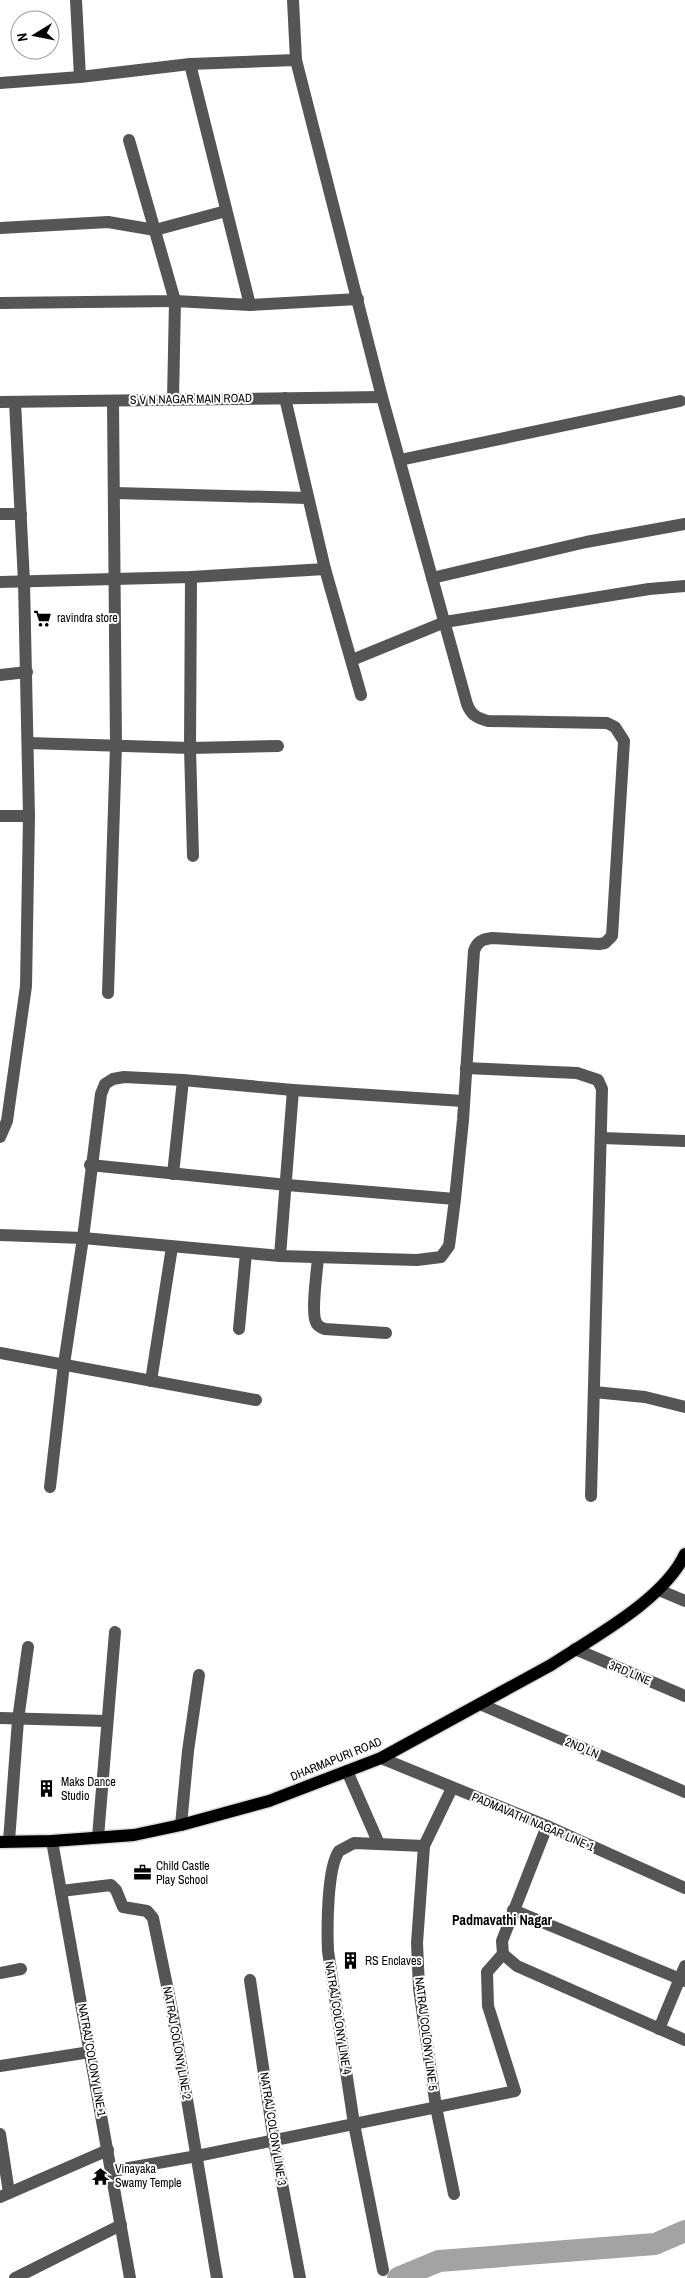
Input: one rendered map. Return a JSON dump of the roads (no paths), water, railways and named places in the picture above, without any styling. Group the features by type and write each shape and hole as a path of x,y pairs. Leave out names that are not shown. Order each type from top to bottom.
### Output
{"main road":[{"name":"DHARMAPURI ROAD","path":"4,1842 52,1841 134,1835 181,1825 269,1801 381,1758 551,1665 575,1649 659,1590 680,1565 685,1554"}],"street":[{"path":"76,0 80,77"},
{"path":"0,1235 83,1238 318,1258 417,1260 441,1258 449,1246 466,1068 474,951 477,944 481,940 492,938 599,944 605,943 612,936 625,750 624,741 615,727 607,723 488,721 479,719 471,713 382,397 296,60 293,0"},
{"path":"0,82 80,77 190,64 296,60"},
{"path":"190,64 250,305"},
{"path":"129,140 175,301 173,400"},
{"path":"0,228 108,222 155,230 226,211"},
{"path":"0,303 175,301 250,305 358,299"},
{"name":"S V N NAGAR MAIN ROAD","path":"0,402 382,397"},
{"path":"285,398 325,570 361,695"},
{"path":"108,993 116,746 113,401"},
{"path":"0,1137 7,1121 26,986 29,816 27,672 15,402"},
{"path":"400,460 680,402"},
{"path":"115,493 308,498"},
{"path":"0,514 21,514"},
{"path":"432,578 586,542 685,524"},
{"path":"0,582 191,577 325,570"},
{"path":"191,577 190,748 193,856"},
{"path":"352,660 445,622 649,589 685,586"},
{"path":"0,675 27,672"},
{"path":"28,743 190,748 278,746"},
{"path":"0,816 29,816"},
{"path":"466,1068 577,1073 598,1080 602,1089 591,1496"},
{"path":"50,1487 64,1364 83,1238 90,1166 100,1094 105,1084 113,1079 124,1077 463,1101"},
{"path":"173,1174 183,1080"},
{"path":"280,1256 287,1185 292,1090"},
{"path":"602,1138 685,1142"},
{"path":"90,1166 454,1199"},
{"path":"151,1381 172,1247"},
{"path":"239,1329 246,1253"},
{"path":"318,1258 314,1313 315,1322 319,1327 386,1333"},
{"path":"0,1352 256,1400"},
{"path":"594,1392 645,1397 685,1407"},
{"path":"659,1590 685,1601"},
{"path":"98,1837 115,1632"},
{"path":"4,1842 28,1647"},
{"name":"3RD LINE","path":"575,1649 685,1696"},
{"path":"181,1825 188,1751 199,1675"},
{"name":"2ND LN","path":"480,1704 685,1792"},
{"path":"0,1718 107,1722"},
{"name":"PADMAVATHI NAGAR LINE 1","path":"381,1758 546,1826 685,1888"},
{"path":"346,1771 379,1844"},
{"name":"NATRAJ COLONY LINE 5","path":"452,1788 424,1846 418,1921 419,1988 436,2107 454,2194"},
{"path":"546,1826 502,1941 503,1954 517,1966 685,2040"},
{"name":"NATRAJ COLONY LINE 1","path":"52,1841 130,2278"},
{"name":"NATRAJ COLONY LINE 4","path":"383,2270 354,2124 328,1951 328,1918 333,1866 339,1851 354,1843 424,1846"},
{"name":"NATRAJ COLONY LINE 2","path":"61,1891 111,1885 116,1890 123,1908 147,1911 153,1918 172,2010 198,2156 217,2278"},
{"path":"513,1910 682,1980"},
{"path":"112,2171 274,2141 515,2091 488,2006 487,1972 503,1954"},
{"path":"659,2029 682,1980 685,1966"},
{"path":"0,1973 21,1970"},
{"name":"NATRAJ COLONY LINE 3","path":"250,1980 274,2141 300,2278"},
{"path":"0,2066 90,2052"},
{"path":"0,2134 5,2195 108,2150"},
{"path":"16,2278 121,2225"}],"waterway":[{"path":"398,2278 439,2261 655,2244 685,2231"}],"place":[{"name":"ravindra store","path":"43,618"},
{"name":"Maks Dance Studio","path":"47,1789"},
{"name":"Child Castle Play School","path":"142,1873"},
{"name":"RS Enclaves","path":"351,1961"},
{"name":"Vinayaka Swamy Temple","path":"101,2176"}],"district":[{"name":"Padmavathi Nagar","path":"502,1920"}]}
